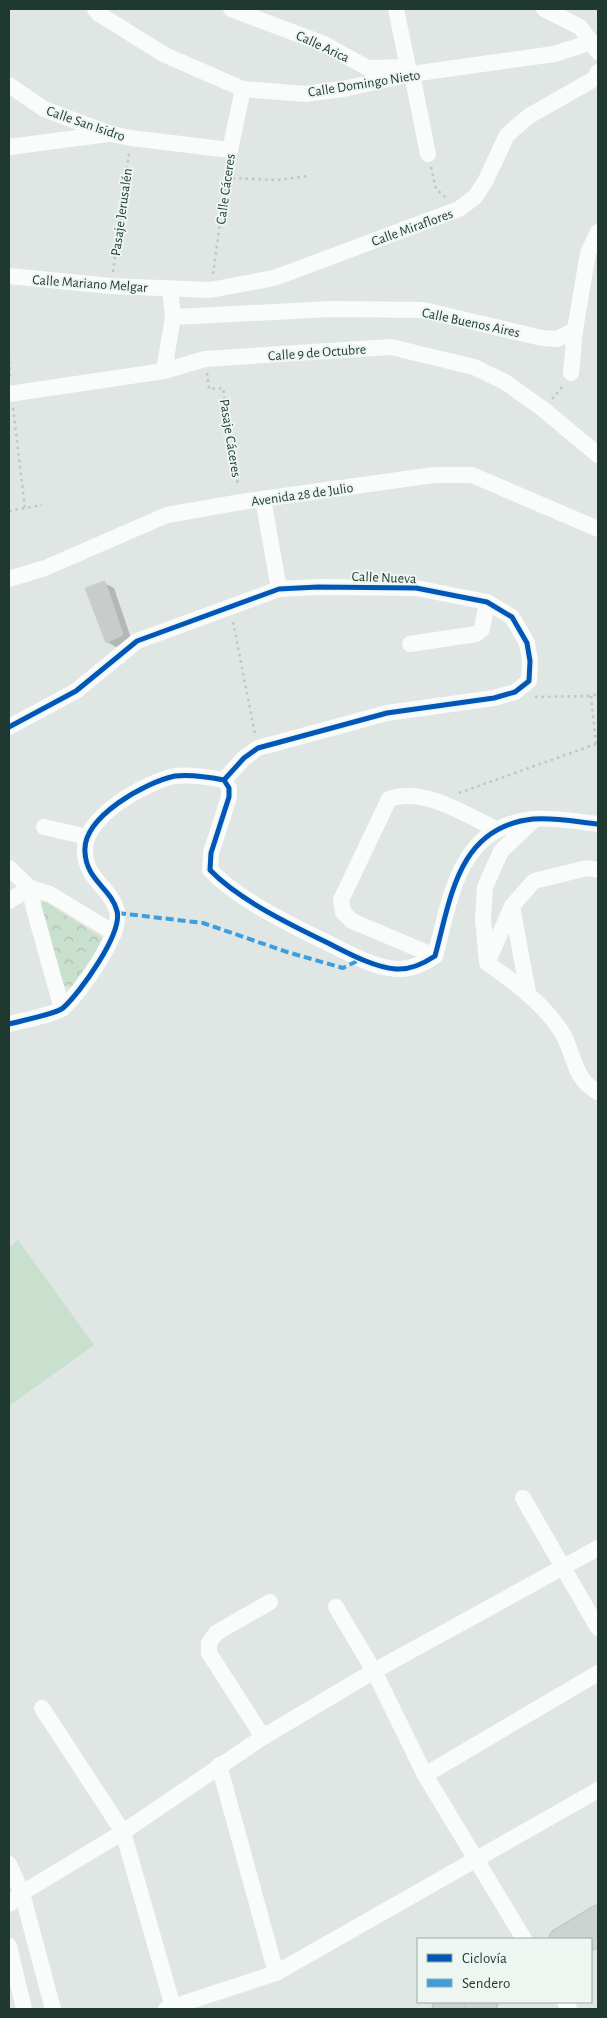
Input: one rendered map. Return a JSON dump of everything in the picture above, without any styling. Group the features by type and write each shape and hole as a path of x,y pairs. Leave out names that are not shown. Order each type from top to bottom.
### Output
{"main road":[{"path":"562,1938 598,1916"}],"street":[{"name":"Calle Domingo Nieto","path":"95,9 99,14 166,55 243,89 305,94 342,89 410,71 554,54 595,47"},
{"name":"Calle Arica","path":"232,9 324,44 368,68 410,71"},
{"path":"396,9 428,154"},
{"path":"544,9 580,27 595,47"},
{"name":"Calle Miraflores","path":"170,289 210,290 274,278 459,209 475,197 481,188 507,136 529,116 594,79 598,72"},
{"name":"Calle San Isidro","path":"9,85 44,109 111,134 230,150"},
{"name":"Calle Cáceres","path":"230,150 243,89"},
{"path":"9,147 111,134"},
{"path":"572,374 575,330 588,253 598,232"},
{"name":"Calle Mariano Melgar","path":"9,276 111,286 144,286 170,289"},
{"path":"164,372 173,317 170,289"},
{"name":"Calle Buenos Aires","path":"173,317 332,309 423,310 542,338 557,339 575,330"},
{"name":"Calle 9 de Octubre","path":"10,393 164,372 205,360 391,347 474,367 505,382 543,409 598,455"},
{"name":"Avenida 28 de Julio","path":"9,580 45,568 167,515 240,502 434,475 472,475 598,529"},
{"path":"263,499 280,589"},
{"name":"Calle Nueva","path":"9,727 76,691 137,641 280,589 318,587 416,588 487,602 512,617 527,643 530,662 528,681 515,692"},
{"path":"410,644 476,634 482,629 487,602"},
{"path":"224,780 244,758 258,748 387,713 494,698 515,692"},
{"path":"9,1024 62,1009 98,965 114,933 118,913 114,903 92,876 86,863 84,850 87,837 99,818 116,804 147,787 175,776 200,776 224,780"},
{"path":"224,780 228,788 228,797 211,853 210,870 220,880 284,921 361,959 396,969 420,966 435,956 455,882 474,847 496,829 510,823 535,819 598,824"},
{"path":"435,956 352,920 343,912 341,900 385,807 389,799 402,795 435,800 496,829"},
{"path":"535,819 501,851 485,887 483,918 487,963 528,992 562,1032 580,1078 598,1092"},
{"path":"44,827 87,837"},
{"path":"9,868 30,888 50,894 114,933"},
{"path":"487,963 512,906 534,881 587,868 598,870"},
{"path":"9,901 30,888"},
{"path":"30,888 62,1009"},
{"path":"512,906 528,992"},
{"path":"523,1498 598,1628"},
{"path":"9,1904 122,1832 219,1765 264,1737 374,1671 598,1548"},
{"path":"264,1737 209,1653 209,1642 216,1633 270,1602"},
{"path":"336,1607 374,1671 425,1775 523,1938"},
{"path":"425,1775 598,1673"},
{"path":"42,1708 122,1832 169,2008 276,1972 598,1790"},
{"path":"219,1765 276,1972"},
{"path":"9,1864 22,1894 53,2009"},
{"path":"9,1946 24,2009"}],"path":[{"path":"428,154 436,189 459,209"},
{"path":"226,178 277,180 308,176"},
{"path":"9,354 10,393 25,508"},
{"path":"543,409 572,374"},
{"path":"9,511 42,505"},
{"path":"230,608 258,748"},
{"path":"515,692 533,697 591,696 598,694"},
{"path":"469,790 597,745 591,696"}],"green space":[{"path":"44,901 102,938 103,945 70,988 64,985 40,904"},
{"path":"18,1240 94,1345 9,1406 9,1247"}],"building":[{"path":"105,581 123,635 106,643 85,588"}],"marked path":[{"path":"118,913 203,923 287,952 343,968 361,959"}],"cycle path":[{"path":"9,727 76,691 137,641 279,589 318,587 416,588 487,602 512,617 527,643 530,661 529,681 515,692 494,698 387,713 258,748 244,758 224,780"},
{"path":"9,1024 46,1015 63,1008 79,990 99,962 113,933 117,921 117,911 110,896 94,877 86,862 87,839 94,826 105,814 118,803 148,785 181,775 224,780 229,788 229,797 211,853 210,870 235,892 266,911 361,959 378,966 396,969 416,966 435,956 453,889 462,868 473,850 488,835 508,825 533,819 558,819 598,824"}]}
